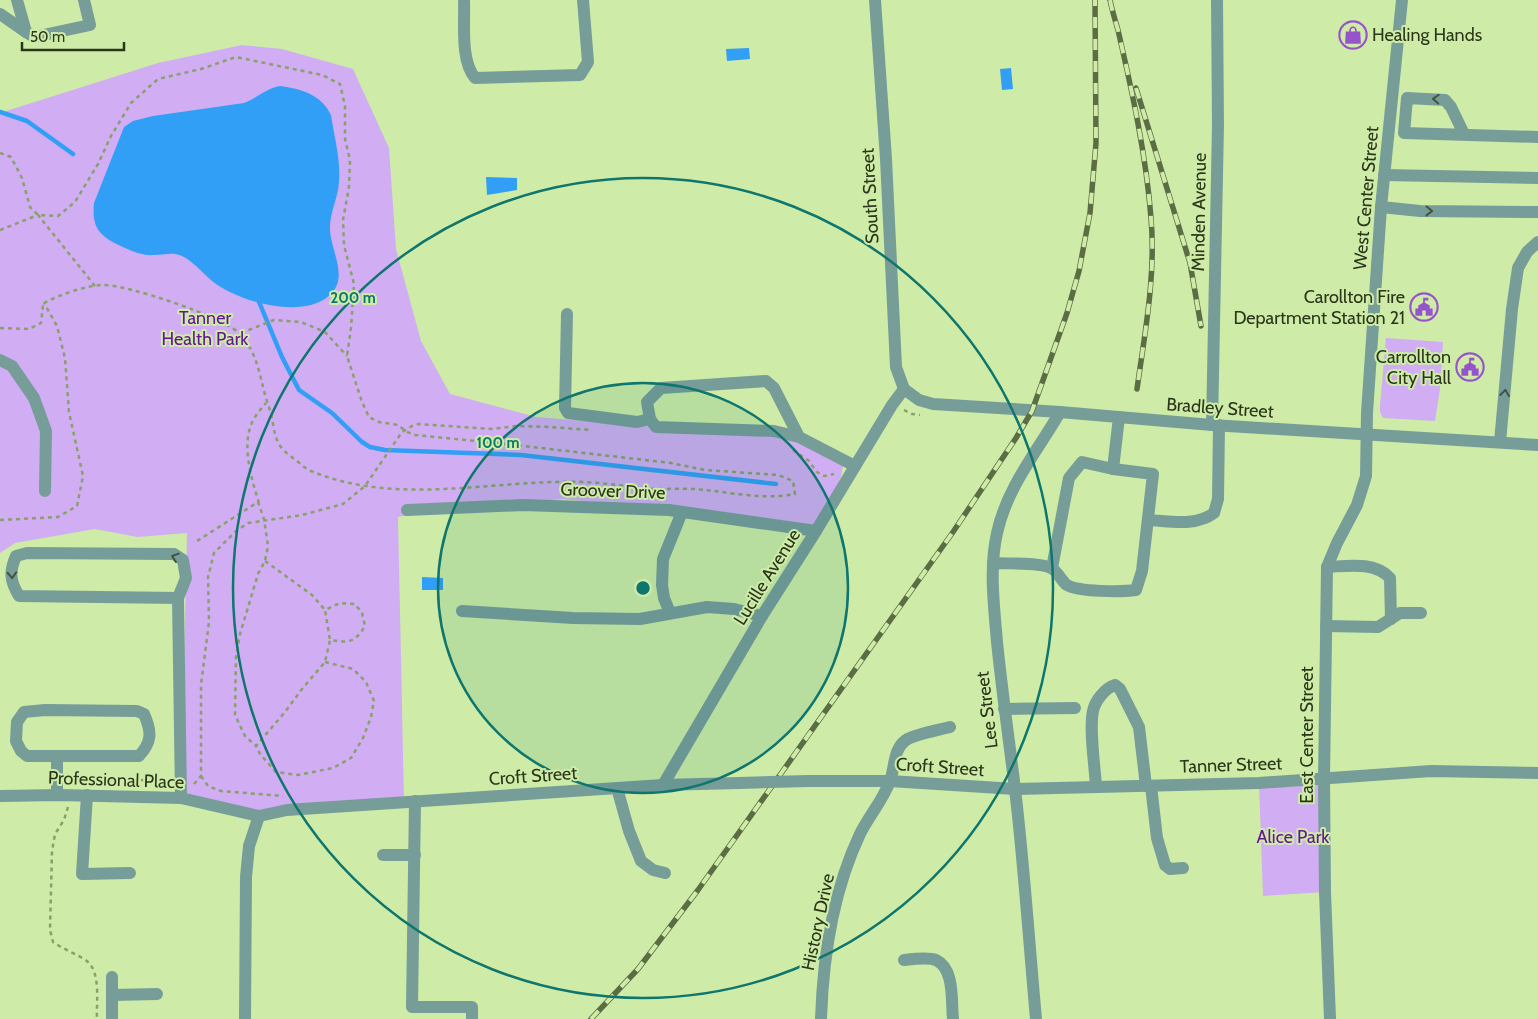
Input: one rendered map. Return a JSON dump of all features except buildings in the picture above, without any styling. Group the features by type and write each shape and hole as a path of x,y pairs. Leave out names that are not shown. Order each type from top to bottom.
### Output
{"street":[{"path":"17,0 26,32"},
{"path":"0,14 34,37 90,25 84,0"},
{"path":"464,0 466,59 469,71 475,78 580,75 588,62 583,0"},
{"name":"South Street","path":"875,0 886,159 896,367 904,390"},
{"name":"Minden Avenue","path":"1148,520 1189,522 1206,520 1214,513 1218,499 1216,425 1217,0"},
{"name":"West Center Street","path":"1368,459 1367,413 1381,207 1402,0"},
{"path":"1464,134 1451,107 1445,100 1407,98 1404,133 1538,137"},
{"path":"1384,175 1538,178"},
{"path":"1381,207 1420,211 1538,212"},
{"path":"1500,442 1512,309 1518,268 1533,252 1538,242"},
{"path":"567,314 565,408 568,413 637,422 650,419"},
{"path":"0,360 12,366 34,398 46,431 45,491"},
{"path":"799,437 774,388 766,380 661,388 647,402 650,419 656,427 774,431 799,437 855,466"},
{"name":"Bradley Street","path":"904,390 919,400 933,404 1216,425 1538,445"},
{"name":"Lucille Avenue","path":"663,785 762,616 892,405 904,390"},
{"name":"Lee Street","path":"1036,1019 1015,790 1004,709 993,593 993,563 997,532 1010,493 1060,412"},
{"path":"1112,469 1118,417"},
{"name":"East Center Street","path":"1330,1019 1325,892 1324,779 1327,567 1362,491 1368,459"},
{"path":"993,563 1042,565 1052,568 1068,586 1089,590 1122,592 1136,590 1142,571 1153,474 1112,469 1082,462 1069,478 1052,568"},
{"name":"Groover Drive","path":"407,510 523,505 682,512 816,531"},
{"path":"670,613 664,598 662,584 663,559 682,512"},
{"path":"178,598 19,596 13,586 11,568 16,556 27,553 174,554 183,560 186,578 178,598 181,798"},
{"path":"1327,567 1360,566 1378,568 1386,573 1390,578 1391,619"},
{"path":"462,611 640,620 707,607 734,609 762,616"},
{"path":"1326,626 1378,627 1400,613 1421,614"},
{"path":"1096,787 1093,710 1100,697 1109,687 1115,685 1120,689 1139,727 1157,838 1165,865 1170,868 1183,868"},
{"path":"1004,709 1075,708"},
{"path":"45,710 137,711 144,714 149,725 150,737 146,748 139,756 57,756 28,756 21,751 16,741 17,722 24,712 45,710"},
{"name":"History Drive","path":"821,1019 822,989 828,942 838,893 860,835 890,781 898,749 906,740 950,727"},
{"path":"57,756 57,795"},
{"name":"Tanner Street","path":"1015,790 1259,783 1431,771 1538,773"},
{"name":"Croft Street","path":"259,816 287,810 663,785 890,781 1015,790"},
{"path":"617,788 629,832 641,861 653,870 665,873"},
{"path":"87,795 82,874 130,873"},
{"name":"Professional Place","path":"0,796 87,795 181,798 259,816"},
{"path":"415,801 412,1007 472,1007 472,1019"},
{"path":"245,1019 248,846 259,816"},
{"path":"383,855 415,855"},
{"path":"904,960 935,959 945,968 950,981 952,1019"},
{"path":"112,977 112,1019"},
{"path":"112,995 157,994"}],"path":[{"path":"0,230 38,215 58,216 75,202 131,103 158,79 201,69 236,57 322,76 340,84 345,106 345,139 350,160 349,187 343,220 344,245 354,284 352,328 347,356"},
{"path":"0,153 11,157 22,178 30,206 95,286"},
{"path":"44,303 72,291 95,286 103,285 132,289 216,319 240,333 258,362 274,432 281,448 308,470 340,482 420,491 533,482 586,482 656,489 697,489 758,496 783,497 795,494 793,481 778,475 705,470 671,463 411,434 398,425 378,422 369,417 347,356 325,332 302,322 274,320 240,333"},
{"path":"0,328 29,329 41,323 44,303"},
{"path":"0,520 58,517 77,506 83,476 69,412 65,358 57,326 44,303"},
{"path":"267,402 250,427 248,450 252,479 264,519 268,546 265,561 258,574 240,634 236,657 234,715 245,736 256,746 260,754 276,772 298,775 333,768 351,758 363,738 371,717 374,701 366,682 353,670 324,662"},
{"path":"384,459 396,441"},
{"path":"197,541 258,502 259,505"},
{"path":"256,746 324,662 330,640 325,610 312,595 265,561"},
{"path":"325,610 340,603 355,604 362,613 365,626 359,636 351,641 330,640"},
{"path":"201,776 208,786 221,791 283,796"}],"green space":[{"name":"Tanner Health Park","path":"242,45 282,49 353,69 389,148 396,249 421,341 450,394 536,417 656,427 774,431 844,461 841,477 816,531 669,510 564,499 465,506 398,517 404,802 259,816 181,798 187,533 137,537 95,529 15,543 0,553 0,113 158,63"},
{"path":"1386,338 1443,342 1440,389 1435,421 1383,418 1380,412 1380,405"},
{"name":"Alice Park","path":"1324,779 1325,892 1263,896 1259,783"}],"water":[{"path":"749,48 750,59 727,61 726,49"},
{"path":"1011,68 1013,89 1002,90 1000,69"},
{"path":"280,86 303,91 316,97 331,115 339,174 330,227 339,271 336,288 330,295 318,302 304,306 272,306 256,302 227,291 180,255 139,253 110,241 100,232 94,220 94,203 124,127 133,121 153,116 244,103"},
{"path":"486,177 517,178 517,190 487,195"},
{"path":"422,577 443,578 443,590 422,590"}],"waterway":[{"path":"0,112 27,121 73,154"},
{"path":"257,297 282,357 299,390 332,413 362,442 370,447 385,450 521,455 776,484"}],"railway":[{"path":"591,1019 638,969 698,890 953,532 1032,411 1067,313 1079,271 1090,213 1096,143 1095,0"},
{"path":"1110,0 1138,123 1146,170 1151,218 1151,282 1137,389"},
{"path":"1136,88 1190,263 1201,326"}],"place":[{"name":"Healing Hands","path":"1353,35"},
{"name":"Carollton Fire Department Station 21","path":"1424,307"},
{"name":"Carrollton City Hall","path":"1470,367"}]}
